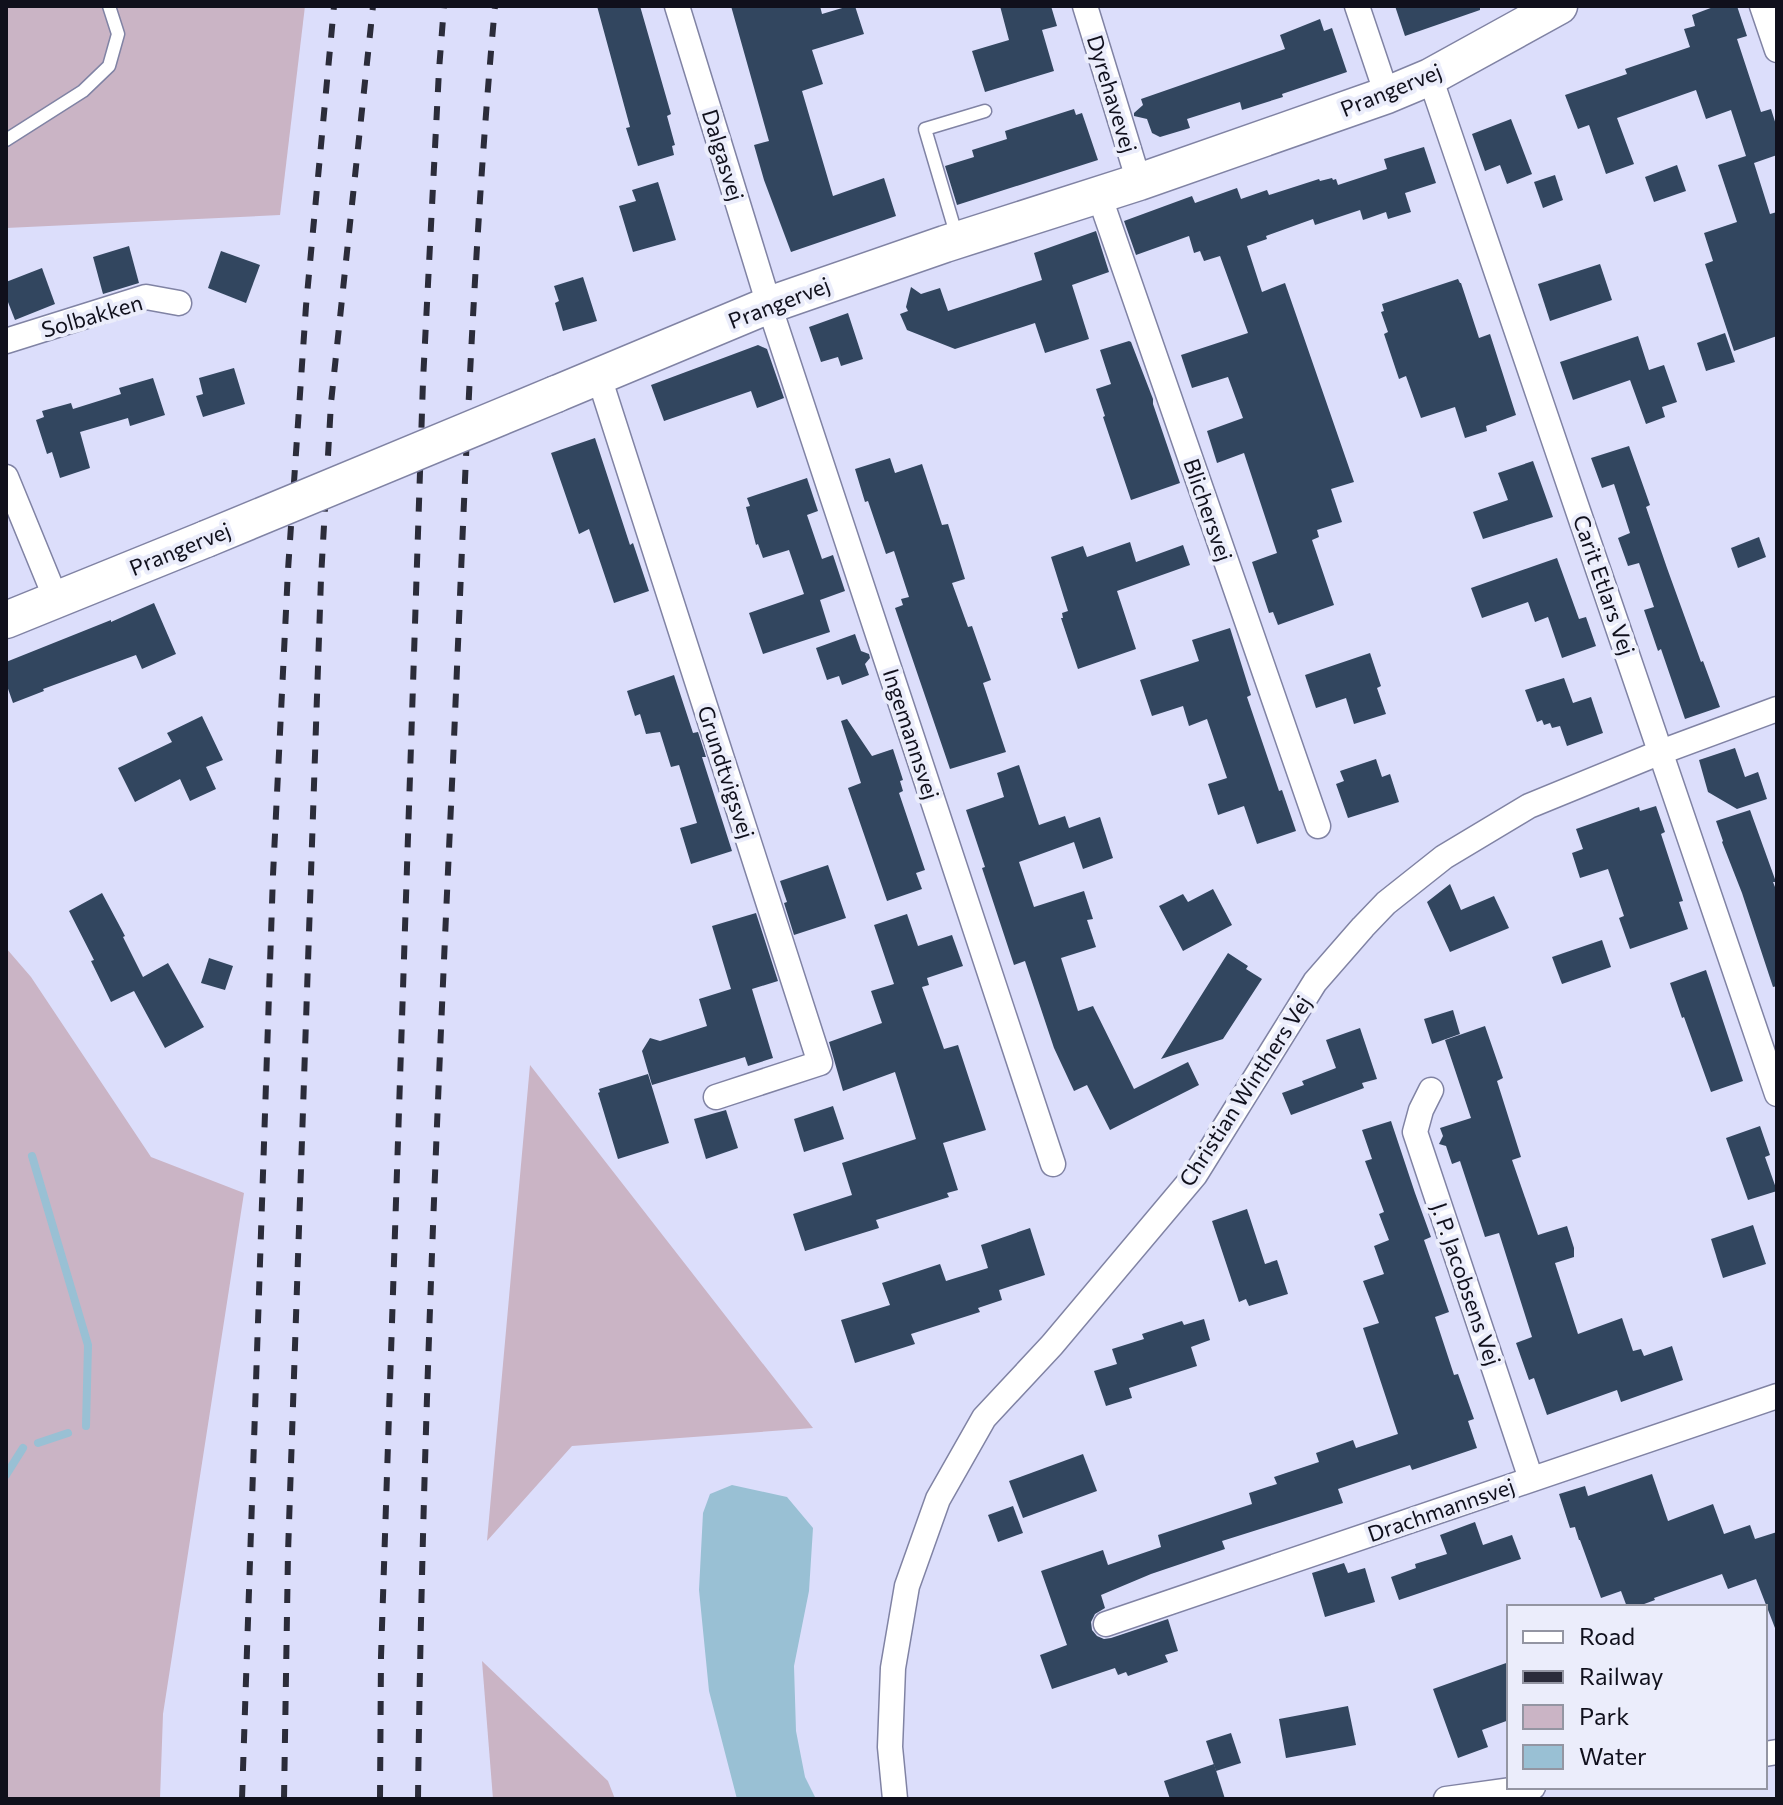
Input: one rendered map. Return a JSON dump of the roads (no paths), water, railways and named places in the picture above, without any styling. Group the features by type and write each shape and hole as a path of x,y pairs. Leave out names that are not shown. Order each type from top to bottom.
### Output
{"street":[{"name":"Dalgasvej","path":"677,6 769,305"},
{"name":"Dyrehavevej","path":"1085,6 1139,182"},
{"path":"1357,6 1387,95"},
{"name":"Prangervej","path":"6,620 769,305 1139,182 1387,95 1430,77 1559,6"},
{"path":"1762,6 1777,50"},
{"name":"Carit Etlars Vej","path":"1430,77 1777,1094"},
{"name":"Blichersvej","path":"1099,195 1318,826"},
{"name":"Solbakken","path":"6,341 146,297 179,303"},
{"name":"Ingemannsvej","path":"769,305 1053,1164"},
{"name":"Grundtvigsvej","path":"599,377 820,1063 716,1097"},
{"path":"6,477 56,599"},
{"name":"Christian Winthers Vej","path":"895,1799 890,1747 893,1668 907,1586 938,1499 984,1418 1052,1345 1195,1175 1315,982 1386,903 1444,857 1529,806 1777,709"},
{"name":"J. P. Jacobsens Vej","path":"1431,1090 1415,1132 1531,1479"},
{"name":"Drachmannsvej","path":"1106,1624 1777,1396"},
{"path":"1446,1799 1518,1789"}],"lane":[{"path":"6,140 83,91 109,66 118,34 109,6"},
{"path":"958,240 925,129 985,111"}],"water":[{"path":"732,1485 787,1497 813,1528 809,1591 794,1666 796,1731 805,1777 816,1799 737,1799 709,1691 699,1590 703,1513 710,1494"}],"waterway":[{"path":"32,1156 88,1345 86,1426"},
{"path":"38,1443 68,1433"},
{"path":"6,1475 23,1448"}],"railway":[{"path":"242,1799 273,875 288,570 306,306 334,6"},
{"path":"284,1799 288,1553 321,578 331,403 373,6"},
{"path":"380,1799 381,1657 423,381 444,6"},
{"path":"418,1799 427,1410 441,1021 480,195 495,6"}]}
